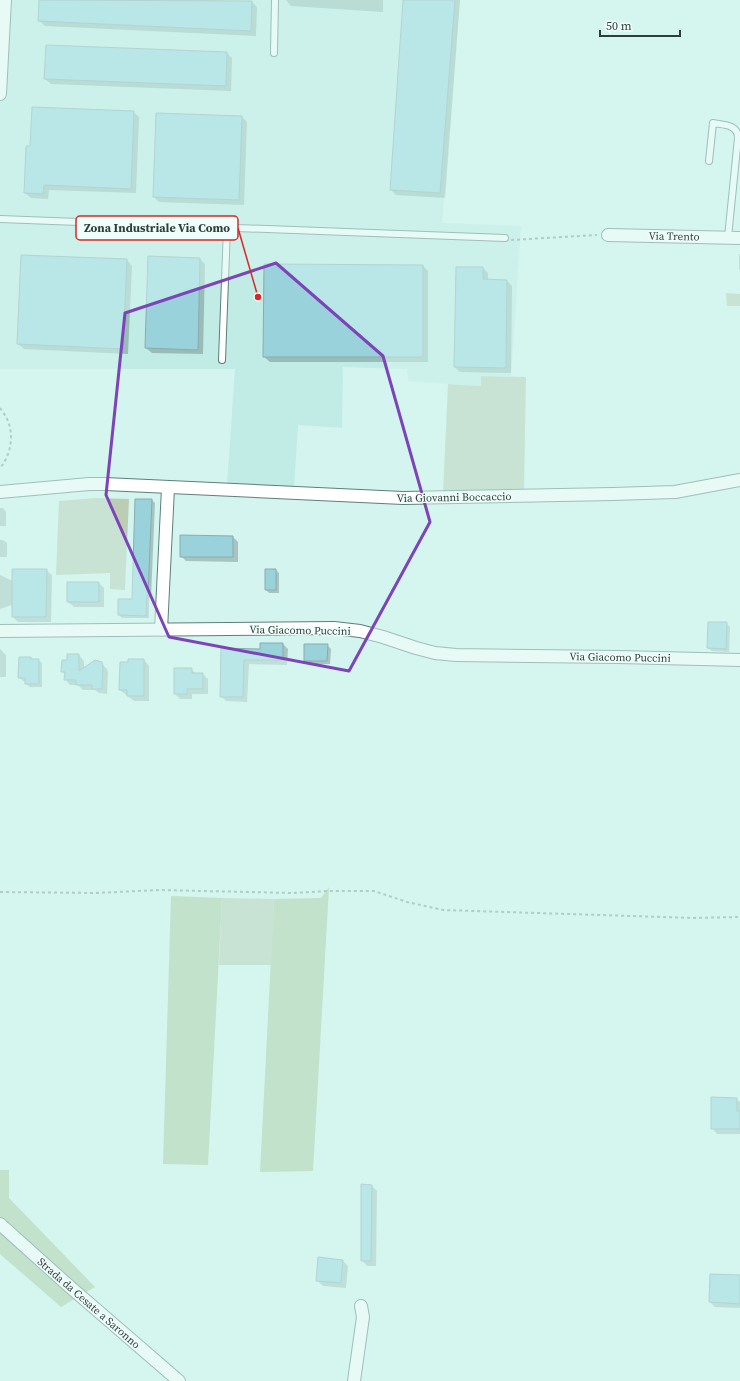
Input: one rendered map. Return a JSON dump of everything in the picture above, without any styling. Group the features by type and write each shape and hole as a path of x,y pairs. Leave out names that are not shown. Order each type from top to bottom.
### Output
{"street":[{"path":"0,94 5,0"},
{"name":"Via Trento","path":"608,234 734,238"},
{"name":"Via Giovanni Boccaccio","path":"0,492 89,484 411,498 675,492 740,480"},
{"path":"161,630 168,488"},
{"name":"Via Giacomo Puccini","path":"0,631 334,628 360,631 435,653 456,656 618,657 740,660"},
{"name":"Strada da Cesate a Saronno","path":"0,1224 179,1381"},
{"path":"354,1381 363,1317 361,1306"}],"lane":[{"path":"274,53 275,0"},
{"path":"709,161 713,123 731,126 737,130 738,138 734,238"},
{"path":"0,219 504,238"},
{"path":"222,360 227,227"}],"path":[{"path":"504,238 514,240 608,234"},
{"path":"0,408 10,428 11,443 7,457 0,468"},
{"path":"0,892 96,893 159,890 292,893 329,891 374,892 443,910 694,918 740,917"}],"highlighted area":[{"path":"276,263 383,356 430,522 349,671 169,637 106,495 125,313"}],"shaded area":[{"path":"0,0 460,0 442,223 521,226 511,376 482,376 481,386 408,381 407,369 343,367 342,428 298,425 294,488 227,485 235,369 0,369"}],"green space":[{"path":"726,293 740,294 740,306 727,306"},
{"path":"481,376 526,377 524,490 443,493 448,384 481,386"},
{"path":"96,498 129,499 125,590 110,589 110,573 56,575 59,501"},
{"path":"329,887 313,1171 260,1172 274,899 321,898"},
{"path":"171,896 222,898 208,1165 163,1164"},
{"path":"222,898 274,899 271,965 219,965"},
{"path":"0,1170 9,1170 9,1198 95,1287 61,1307 0,1254"}],"building":[{"path":"39,0 252,1 251,31 38,21"},
{"path":"403,0 455,0 440,193 390,190"},
{"path":"46,45 227,52 226,86 44,79"},
{"path":"32,107 134,111 131,189 44,185 43,194 24,193 26,146 30,146"},
{"path":"156,113 242,116 239,200 153,197"},
{"path":"21,255 127,259 123,349 17,344"},
{"path":"148,256 200,258 198,350 145,348"},
{"path":"264,264 423,265 423,357 263,357"},
{"path":"456,267 483,267 483,279 507,280 506,368 454,367"},
{"path":"135,499 152,499 146,616 118,615 118,599 132,599"},
{"path":"180,535 233,536 233,557 180,557"},
{"path":"12,569 47,569 46,617 12,617"},
{"path":"265,569 276,569 276,590 265,590"},
{"path":"67,582 99,582 99,602 67,602"},
{"path":"708,622 727,622 726,649 707,648"},
{"path":"260,643 283,643 283,660 244,660 243,697 220,697 221,648 260,649"},
{"path":"304,644 328,644 327,661 304,661"},
{"path":"67,654 79,654 79,671 95,660 102,662 102,689 92,689 92,685 76,685 76,680 64,680 65,672 61,672 62,660 67,660"},
{"path":"19,657 39,659 39,684 25,684 25,678 18,678"},
{"path":"128,659 144,659 144,696 127,696 127,690 119,690 120,662 128,662"},
{"path":"174,668 192,668 192,673 203,673 203,689 187,689 187,694 174,694"},
{"path":"711,1097 737,1098 737,1111 740,1111 740,1129 711,1129"},
{"path":"361,1184 372,1185 371,1261 361,1261"},
{"path":"318,1257 343,1260 341,1283 316,1281"},
{"path":"710,1274 740,1275 740,1304 709,1302"}],"place":[{"name":"Zona Industriale Via Como","path":"258,297"}]}
